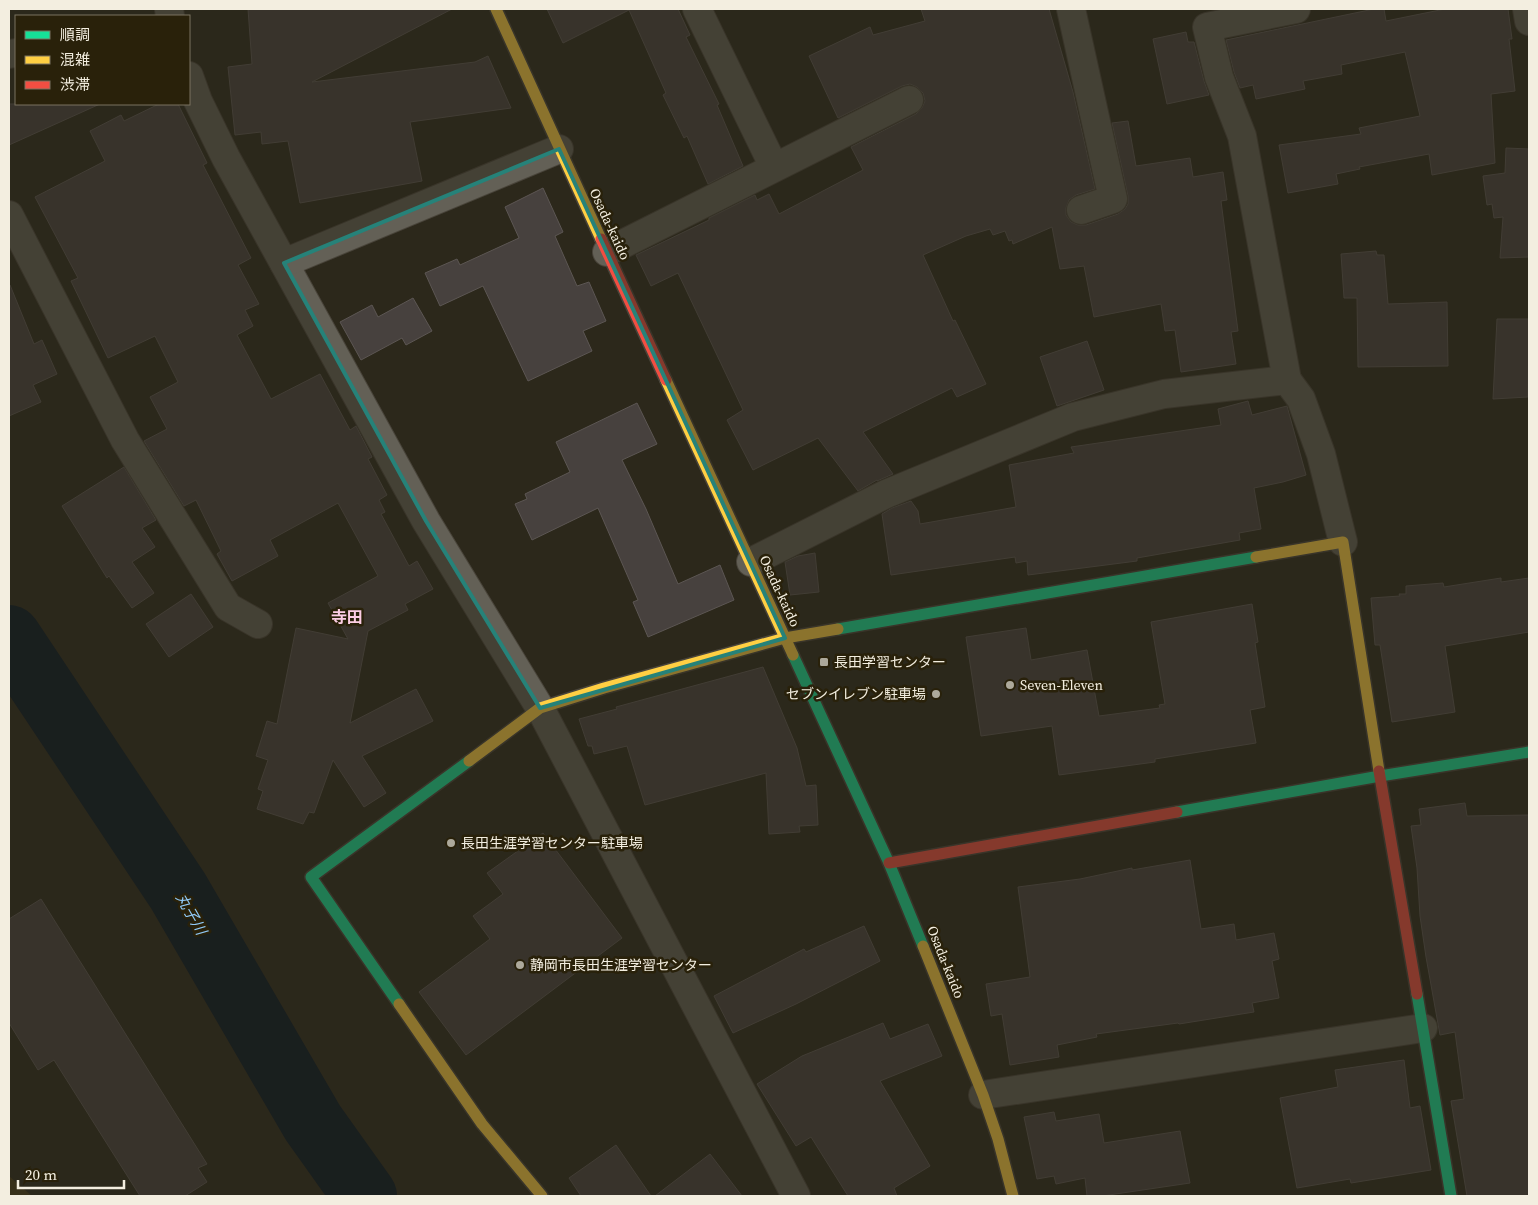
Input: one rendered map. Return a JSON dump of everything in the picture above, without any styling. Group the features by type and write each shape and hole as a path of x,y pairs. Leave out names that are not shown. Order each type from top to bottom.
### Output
{"street":[{"name":"Osada-kaido","path":"496,9 889,863 983,1095 998,1139 1013,1196"},
{"path":"697,9 774,167"},
{"path":"1071,9 1113,199 1081,210"},
{"path":"1296,9 1207,27 1219,77 1242,136 1287,380 1301,399 1322,454 1343,542 1450,1196"},
{"path":"1527,9 1529,21"},
{"path":"190,79 198,102 226,158 426,521 540,708 796,1196"},
{"path":"607,252 909,100"},
{"path":"284,263 559,149"},
{"path":"9,215 125,440 228,608 258,624"},
{"path":"750,562 886,494 1073,417 1164,394 1287,380"},
{"path":"542,1196 482,1124 311,877 540,708 604,688 785,638 1343,542"},
{"path":"889,863 1380,776 1529,752"},
{"path":"983,1095 1423,1028"}],"highlighted area":[{"path":"559,149 785,638 540,708 426,521 284,263"}],"shaded area":[{"path":"9,1176 32,1196 9,1196"}],"building":[{"path":"248,9 452,9 312,82 475,62 488,56 511,108 410,122 422,181 300,203 288,141 262,144 261,132 235,135 228,67 252,64"},
{"path":"547,9 678,9 690,35 686,37 719,104 717,105 743,166 708,184 687,136 684,138 663,95 666,93 629,10 563,43"},
{"path":"921,9 1049,9 1073,92 1095,189 1076,195 1069,200 1066,215 1071,222 1078,225 1086,225 1118,214 1128,204 1128,196 1112,123 1128,121 1136,166 1190,158 1193,177 1223,172 1227,200 1221,201 1238,331 1231,332 1236,364 1181,372 1175,330 1165,331 1161,304 1094,317 1084,266 1060,269 1052,227 1013,244 1012,240 1009,241 1005,231 993,235 990,229 966,236 923,255 953,321 955,320 986,384 957,397 952,388 863,432 893,474 877,480 858,491 818,438 753,470 727,420 743,410 678,273 651,286 636,255 709,220 709,218 755,195 757,200 769,194 779,214 863,170 851,147 916,114 922,108 925,101 923,93 917,87 910,84 902,86 838,118 809,56 870,27 873,35 925,21"},
{"path":"1374,9 1384,9 1386,21 1445,9 1508,9 1512,39 1509,39 1515,91 1491,94 1495,163 1432,175 1429,154 1359,167 1360,169 1336,174 1338,184 1288,193 1279,145 1361,134 1359,128 1420,116 1405,52 1341,65 1342,74 1303,81 1305,89 1256,99 1253,85 1240,88 1226,40"},
{"path":"1186,32 1188,42 1194,42 1209,95 1167,104 1153,39"},
{"path":"9,104 98,105 9,145"},
{"path":"157,105 178,105 207,163 203,165 251,258 238,265 259,304 245,310 253,326 237,335 271,399 320,374 350,430 356,426 372,457 368,459 387,495 379,500 385,512 381,514 409,566 417,561 433,589 405,604 408,610 368,631 350,723 416,689 433,721 362,756 386,793 364,807 333,760 314,813 309,812 303,824 257,809 263,791 258,789 268,760 256,756 267,721 277,724 296,628 348,639 328,603 378,576 338,503 270,540 278,556 232,581 217,554 221,551 196,500 184,506 144,441 167,429 150,397 178,382 155,336 108,358 71,281 78,278 35,197 105,161 90,131 121,115 124,121"},
{"path":"1506,148 1529,149 1529,257 1500,258 1503,217 1494,218 1492,204 1487,205 1483,176 1505,173"},
{"path":"543,188 563,232 555,236 577,286 589,282 606,321 583,331 592,351 528,381 483,286 440,306 425,273 457,259 460,265 519,238 505,207"},
{"path":"1376,251 1377,255 1384,255 1388,304 1447,302 1448,366 1358,367 1357,298 1344,298 1341,254"},
{"path":"9,285 34,344 42,340 57,374 33,385 41,402 9,416"},
{"path":"413,298 432,331 406,345 402,338 361,360 340,322 372,305 378,317"},
{"path":"1497,319 1529,319 1528,397 1493,399"},
{"path":"1087,341 1104,390 1057,406 1040,357"},
{"path":"1248,401 1252,415 1287,406 1306,475 1254,488 1261,529 1239,533 1240,540 1137,558 1137,561 1028,575 1027,561 1016,563 1015,557 891,575 882,514 892,508 911,501 918,511 920,524 1016,507 1009,465 1074,453 1071,447 1221,425 1218,409"},
{"path":"637,403 657,444 622,460 646,509 678,584 720,565 734,600 648,637 633,602 638,600 598,508 532,540 515,504 527,499 525,494 570,472 556,442"},
{"path":"124,467 156,520 142,528 155,547 132,562 154,593 132,608 109,576 107,578 62,506"},
{"path":"815,553 819,592 790,595 785,562 798,556"},
{"path":"1501,578 1501,582 1529,578 1529,632 1445,646 1455,712 1392,722 1380,645 1375,645 1371,598 1406,594 1406,586 1443,583 1444,587"},
{"path":"191,594 213,627 169,657 146,624"},
{"path":"1252,604 1258,642 1255,643 1265,707 1250,710 1256,743 1155,759 1155,762 1059,775 1052,726 981,736 966,637 1026,628 1031,660 1087,650 1099,716 1160,708 1159,705 1165,704 1151,622"},
{"path":"763,667 797,748 806,786 816,785 818,825 799,826 800,832 769,834 766,773 645,805 627,746 594,754 592,746 588,746 579,719"},
{"path":"1465,803 1467,816 1529,815 1529,1196 1467,1196 1451,1101 1464,1099 1455,1032 1440,1035 1426,957 1411,826 1421,825 1419,809"},
{"name":"静岡市長田生涯学習センター","path":"543,833 622,938 466,1055 419,992 490,939 473,916 503,894 487,873"},
{"path":"1190,860 1201,929 1234,924 1236,940 1274,933 1279,959 1272,961 1279,998 1252,1003 1254,1012 1179,1024 1096,1034 1097,1037 1057,1045 1059,1057 1010,1065 1002,1014 991,1016 986,984 1030,977 1018,887 1080,879 1132,868 1132,870"},
{"path":"41,899 207,1164 198,1168 207,1182 185,1196 140,1196 54,1060 38,1070 9,1023 9,919"},
{"path":"864,926 880,961 796,1004 733,1033 714,996 804,949 806,952"},
{"path":"883,1023 890,1039 928,1024 942,1056 880,1081 930,1166 894,1188 897,1196 848,1196 811,1137 796,1146 757,1084 802,1056"},
{"path":"1404,1060 1410,1108 1420,1106 1431,1170 1351,1183 1350,1179 1297,1188 1280,1098 1338,1087 1335,1070"},
{"path":"1054,1112 1056,1121 1099,1114 1104,1143 1180,1131 1190,1183 1102,1196 1087,1196 1085,1178 1056,1184 1054,1176 1037,1179 1024,1117"},
{"path":"616,1145 651,1196 581,1196 569,1178"},
{"path":"710,1154 742,1196 655,1196"}],"waterway":[{"name":"丸子川","path":"9,637 178,891 313,1123 365,1196"}],"traffic: fast":[{"path":"838,629 1256,557"},
{"path":"793,655 889,863 923,946"},
{"path":"1177,812 1529,752"},
{"path":"399,1004 311,877 469,761"},
{"path":"1417,994 1451,1196"}],"traffic: slow":[{"path":"496,9 601,239"},
{"path":"666,380 793,655"},
{"path":"1256,557 1343,542 1379,771"},
{"path":"469,761 540,708 604,688 785,638 838,629"},
{"path":"923,946 983,1095 998,1139 1013,1196"},
{"path":"399,1004 482,1124 542,1196"}],"traffic: jam":[{"path":"601,239 666,380"},
{"path":"1379,771 1417,994"},
{"path":"889,863 1177,812"}],"place":[{"name":"長田学習センター","path":"824,662"},
{"name":"Seven-Eleven","path":"1010,685"},
{"name":"セブンイレブン駐車場","path":"936,694"},
{"name":"長田生涯学習センター駐車場","path":"451,843"},
{"name":"静岡市長田生涯学習センター","path":"520,965"}],"district":[{"name":"寺田","path":"347,617"}]}
